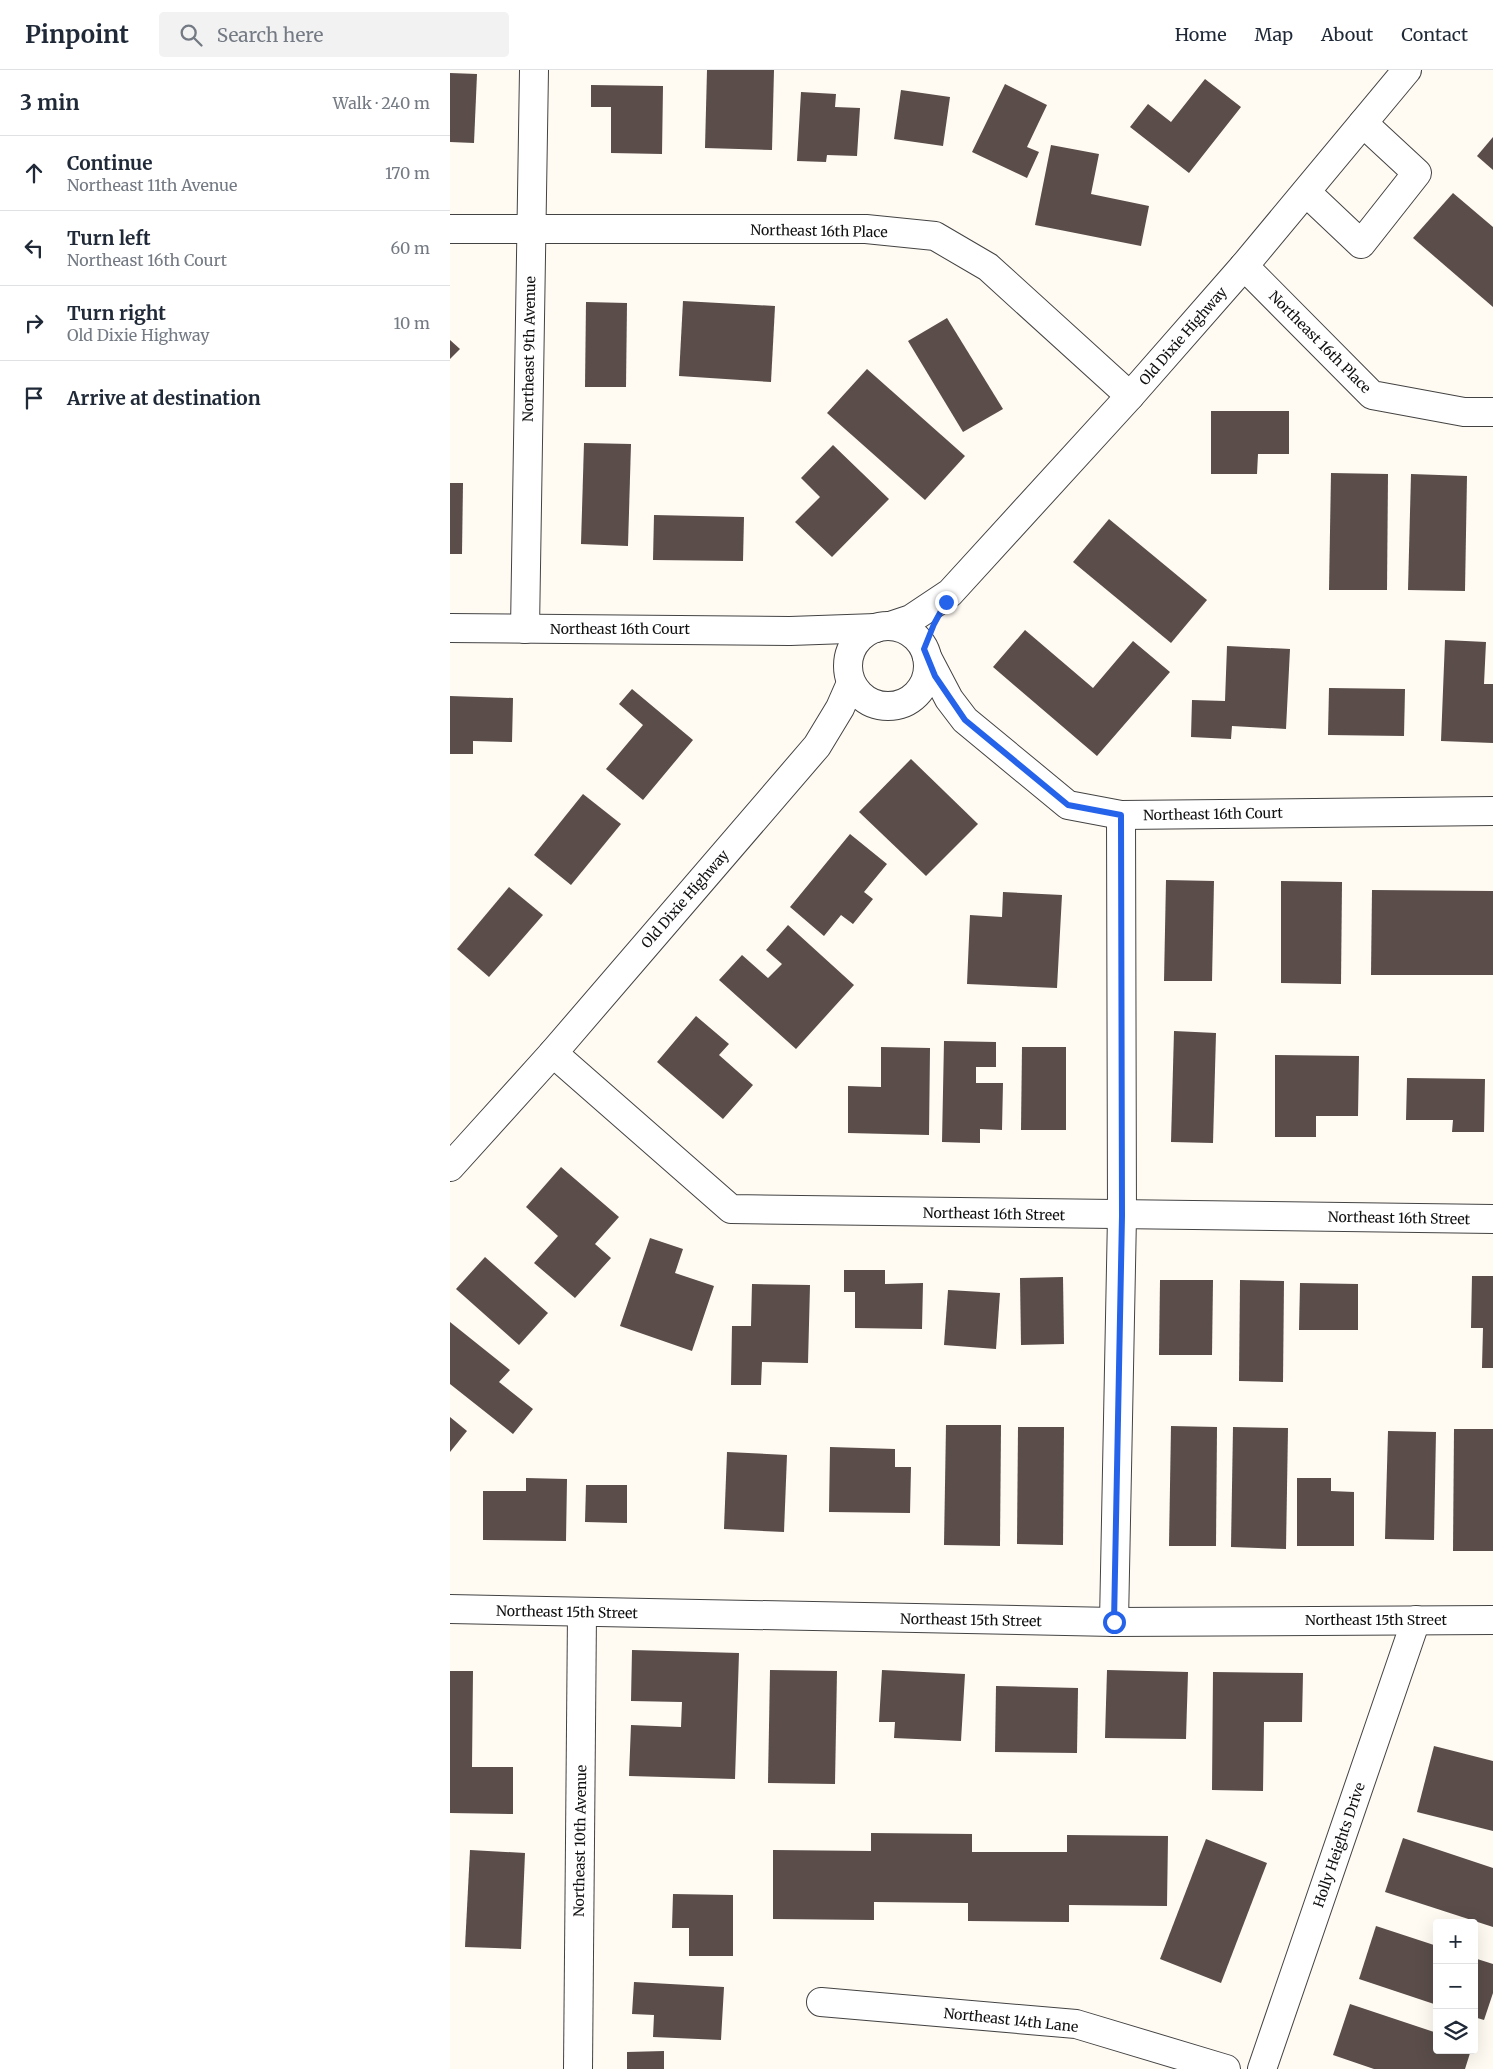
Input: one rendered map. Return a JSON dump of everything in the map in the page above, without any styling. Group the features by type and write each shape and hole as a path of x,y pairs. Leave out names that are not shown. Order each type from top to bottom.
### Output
{"street":[{"name":"Northeast 9th Avenue","path":"525,629 534,70"},
{"name":"Old Dixie Highway","path":"883,627 911,618 950,593 1130,396 1244,266 1407,70"},
{"path":"1306,192 1361,244 1417,173 1363,123"},
{"name":"Northeast 16th Place","path":"450,229 866,229 934,236 988,267 1130,396"},
{"name":"Northeast 16th Place","path":"1244,266 1372,395 1464,412 1493,412"},
{"name":"Old Dixie Highway","path":"926,653 934,624 950,593"},
{"path":"883,627 910,632 926,653 928,670 925,682 918,693 896,704 870,702 859,694 849,673 850,652 856,641 865,633 883,627"},
{"name":"Northeast 16th Court","path":"450,628 790,630 883,627"},
{"name":"Northeast 16th Court","path":"790,630 836,650 849,673"},
{"name":"Northeast 16th Court","path":"926,653 949,699 965,720 1068,805 1121,815 1493,811"},
{"name":"Old Dixie Highway","path":"450,1167 553,1053 817,746 840,708 849,673"},
{"name":"Old Dixie Highway","path":"817,746 865,712 896,704"},
{"name":"Northeast 16th Court","path":"896,704 965,720"},
{"path":"1114,1622 1122,1216 1121,815"},
{"name":"Northeast 16th Street","path":"553,1053 731,1209 1122,1216 1493,1219"},
{"name":"Northeast 15th Street","path":"450,1609 1114,1622 1493,1620"},
{"name":"Northeast 10th Avenue","path":"578,2069 582,1613"},
{"name":"Holly Heights Drive","path":"1262,2069 1416,1620"},
{"name":"Northeast 14th Lane","path":"821,2002 1076,2024 1226,2069"}],"building":[{"path":"707,70 774,70 772,150 705,148"},
{"path":"450,73 477,74 474,143 450,142"},
{"path":"1205,79 1241,107 1189,173 1130,127 1148,104 1171,122"},
{"path":"1005,84 1047,105 1027,147 1039,152 1027,178 972,152"},
{"path":"591,85 663,86 662,154 611,153 611,107 591,107"},
{"path":"901,90 950,97 943,146 894,139"},
{"path":"801,92 836,94 835,107 860,108 857,156 827,155 826,162 797,161"},
{"path":"1493,137 1493,170 1477,156"},
{"path":"1051,145 1099,154 1091,194 1149,206 1141,246 1035,225"},
{"path":"1453,193 1493,227 1493,307 1413,238"},
{"path":"683,301 775,306 771,382 679,376"},
{"path":"586,302 627,303 626,387 585,387"},
{"path":"947,318 1003,409 963,432 908,341"},
{"path":"450,340 460,349 450,359"},
{"path":"867,369 965,456 925,500 827,413"},
{"path":"1211,411 1289,411 1289,454 1258,454 1257,474 1211,474"},
{"path":"584,443 631,444 628,546 581,544"},
{"path":"833,445 889,499 832,557 795,522 820,497 801,478"},
{"path":"1331,473 1388,474 1387,590 1329,590"},
{"path":"1411,474 1467,476 1465,591 1408,590"},
{"path":"450,483 463,483 462,554 450,554"},
{"path":"654,515 744,517 743,561 653,560"},
{"path":"1109,519 1207,600 1171,643 1073,562"},
{"path":"1025,630 1093,688 1133,641 1170,672 1097,756 993,667"},
{"path":"1445,640 1486,642 1484,684 1493,684 1493,743 1441,741"},
{"path":"1227,646 1290,649 1286,729 1232,726 1231,739 1191,737 1192,700 1225,701"},
{"path":"1329,688 1405,689 1404,736 1328,735"},
{"path":"632,689 693,740 643,800 606,769 643,725 619,704"},
{"path":"450,696 513,698 512,742 473,741 473,754 450,754"},
{"path":"911,759 978,824 926,876 859,812"},
{"path":"583,794 621,824 571,885 534,855"},
{"path":"850,834 887,864 864,892 873,899 853,924 841,915 824,936 790,907"},
{"path":"1166,880 1214,881 1212,981 1164,981"},
{"path":"1281,881 1342,882 1341,984 1281,983"},
{"path":"509,887 543,915 489,977 457,949"},
{"path":"1372,890 1493,891 1493,975 1371,975"},
{"path":"1003,892 1062,895 1057,988 967,984 970,915 1002,917"},
{"path":"788,925 854,985 796,1049 719,980 742,955 768,978 782,964 766,950"},
{"path":"696,1016 729,1044 719,1055 753,1085 723,1119 657,1062"},
{"path":"1174,1031 1216,1033 1213,1143 1171,1142"},
{"path":"944,1041 996,1042 996,1067 976,1067 976,1083 1003,1083 1002,1130 980,1129 980,1143 942,1142"},
{"path":"881,1047 930,1048 929,1135 848,1133 848,1086 881,1087"},
{"path":"1022,1047 1066,1047 1066,1130 1021,1130"},
{"path":"1275,1055 1359,1056 1358,1116 1316,1116 1316,1137 1275,1137"},
{"path":"1407,1078 1485,1079 1484,1132 1452,1132 1453,1120 1406,1120"},
{"path":"561,1167 619,1217 595,1244 611,1258 575,1298 534,1263 558,1236 526,1207"},
{"path":"650,1238 683,1249 675,1273 714,1286 692,1351 620,1326"},
{"path":"485,1257 548,1313 519,1345 456,1289"},
{"path":"844,1270 885,1270 885,1284 923,1283 922,1329 855,1328 855,1292 844,1292"},
{"path":"1472,1276 1493,1276 1493,1368 1482,1368 1483,1328 1471,1328"},
{"path":"1063,1277 1064,1344 1021,1345 1020,1278"},
{"path":"1160,1280 1213,1280 1212,1355 1159,1355"},
{"path":"1240,1280 1284,1281 1283,1382 1239,1381"},
{"path":"1300,1283 1358,1284 1358,1330 1299,1330"},
{"path":"752,1284 810,1285 808,1363 762,1362 761,1385 731,1385 732,1326 751,1326"},
{"path":"948,1290 1000,1293 996,1349 944,1345"},
{"path":"450,1322 510,1370 499,1382 533,1409 513,1434 450,1384"},
{"path":"450,1417 467,1431 450,1452"},
{"path":"946,1425 1001,1425 1000,1546 944,1545"},
{"path":"1171,1426 1217,1427 1216,1546 1169,1546"},
{"path":"1018,1427 1064,1427 1063,1545 1017,1544"},
{"path":"1233,1427 1288,1428 1286,1549 1231,1547"},
{"path":"1454,1429 1493,1429 1493,1551 1453,1551"},
{"path":"1388,1431 1436,1432 1434,1540 1385,1539"},
{"path":"830,1447 895,1449 895,1467 911,1467 910,1513 829,1512"},
{"path":"727,1452 787,1455 784,1532 724,1529"},
{"path":"526,1478 567,1479 566,1541 483,1540 483,1491 526,1491"},
{"path":"1297,1478 1331,1478 1331,1491 1354,1492 1354,1546 1297,1546"},
{"path":"586,1485 627,1485 627,1523 585,1522"},
{"path":"632,1650 739,1653 735,1779 629,1776 631,1725 681,1727 682,1702 631,1701"},
{"path":"770,1670 837,1671 835,1784 768,1783"},
{"path":"882,1670 965,1674 961,1741 894,1738 895,1722 879,1722"},
{"path":"1107,1670 1188,1672 1186,1739 1105,1738"},
{"path":"450,1671 473,1671 472,1767 513,1767 513,1814 450,1813"},
{"path":"1213,1672 1303,1673 1302,1722 1264,1722 1263,1791 1212,1790"},
{"path":"996,1686 1078,1688 1077,1753 995,1752"},
{"path":"1434,1746 1493,1761 1493,1831 1417,1812"},
{"path":"871,1833 972,1834 972,1852 1067,1852 1067,1835 1168,1836 1167,1906 1069,1905 1069,1922 968,1921 968,1903 874,1902 874,1920 773,1919 773,1850 871,1851"},
{"path":"1403,1838 1493,1868 1493,1927 1478,1922 1478,1919 1468,1919 1385,1892"},
{"path":"1206,1839 1267,1863 1221,1983 1160,1959"},
{"path":"470,1850 525,1853 521,1949 465,1947"},
{"path":"673,1894 733,1895 733,1956 689,1956 689,1928 672,1928"},
{"path":"1376,1926 1433,1945 1433,2004 1359,1979"},
{"path":"1478,1959 1493,1964 1493,1993 1484,2020 1478,2018"},
{"path":"634,1982 724,1987 721,2040 653,2037 654,2015 632,2014"},
{"path":"1350,2004 1433,2032 1433,2054 1470,2054 1465,2069 1374,2069 1333,2055"},
{"path":"664,2051 664,2069 627,2069 627,2052"}],"route":[{"path":"946,602 934,624 924,649 935,676 965,720 1068,805 1121,815 1122,1216 1114,1622"}]}
